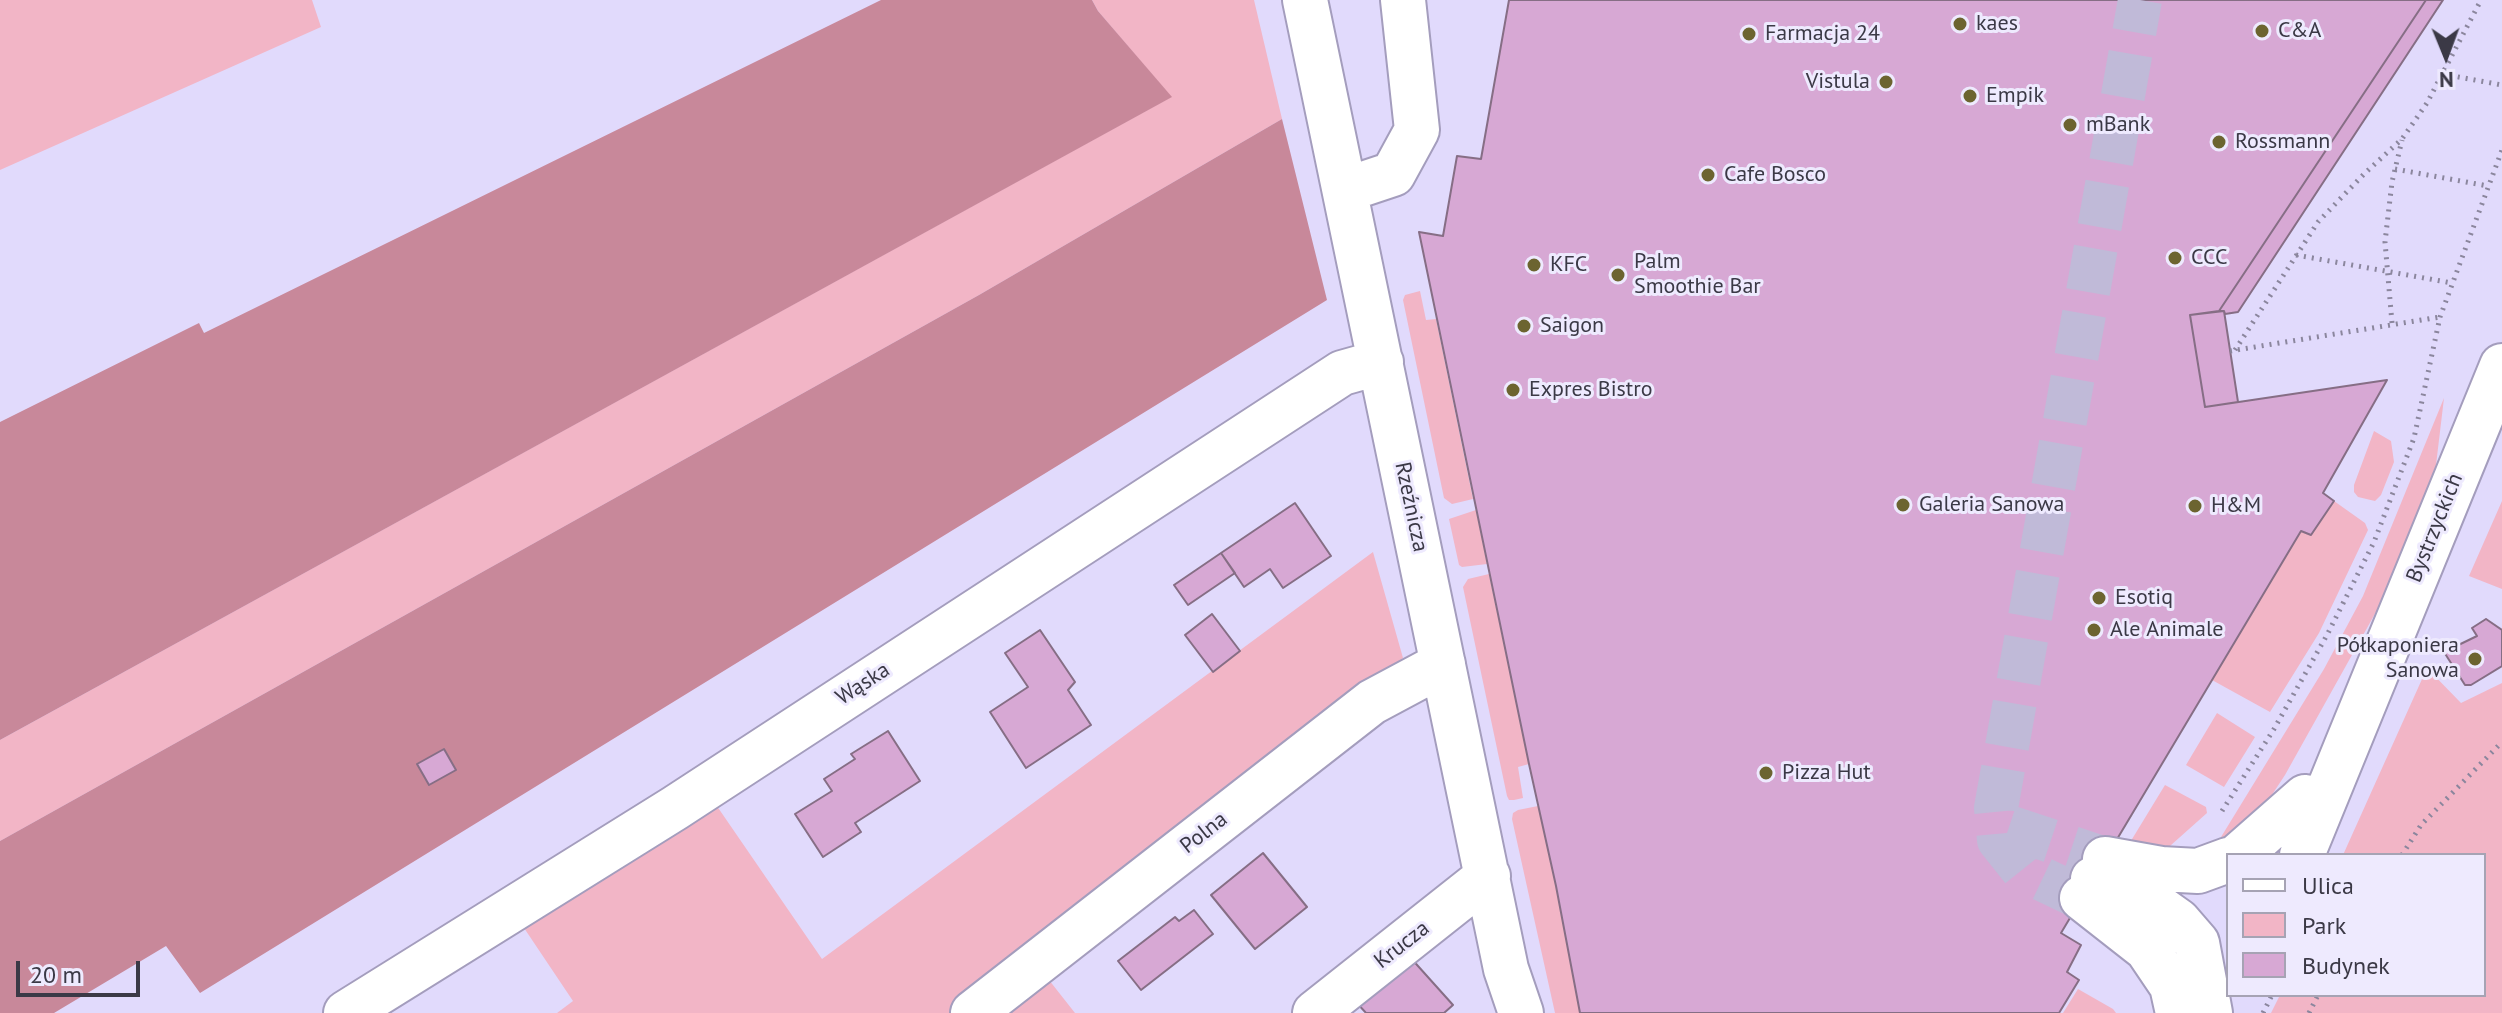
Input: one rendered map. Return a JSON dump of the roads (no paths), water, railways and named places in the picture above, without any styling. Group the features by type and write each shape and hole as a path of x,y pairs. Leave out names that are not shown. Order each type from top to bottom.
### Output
{"street":[{"name":"Rzeźnicza","path":"1305,0 1506,969 1521,1013"},
{"path":"1345,190 1393,174 1417,130 1403,0"},
{"name":"Wąska","path":"346,1013 675,808 1342,373 1381,362"},
{"name":"Bystrzyckich","path":"2303,853 2502,366"},
{"name":"Polna","path":"973,1013 1372,702 1443,664"},
{"name":"Bystrzyckich","path":"2272,853 2369,690"},
{"path":"2241,853 2305,797"},
{"path":"2093,878 2213,866"},
{"name":"Krucza","path":"1315,1013 1488,876"},
{"path":"2093,878 2140,894 2178,921 2197,943 2222,1013"},
{"path":"2093,878 2172,986 2180,1013 2215,994 2226,942"}],"tunnel":[{"path":"2082,898 2023,870 1999,840 1996,808 2140,0"},
{"path":"2009,827 2105,859"}],"place":[{"name":"kaes","path":"1960,24"},
{"name":"C&A","path":"2262,31"},
{"name":"Farmacja 24","path":"1749,34"},
{"name":"Vistula","path":"1886,82"},
{"name":"Empik","path":"1970,96"},
{"name":"mBank","path":"2070,125"},
{"name":"Rossmann","path":"2219,142"},
{"name":"Cafe Bosco","path":"1708,175"},
{"name":"CCC","path":"2175,258"},
{"name":"KFC","path":"1534,265"},
{"name":"Palm Smoothie Bar","path":"1618,275"},
{"name":"Saigon","path":"1524,326"},
{"name":"Expres Bistro","path":"1513,390"},
{"name":"Galeria Sanowa","path":"1903,505"},
{"name":"H&M","path":"2195,506"},
{"name":"Esotiq","path":"2099,598"},
{"name":"Ale Animale","path":"2094,630"},
{"name":"Półkaponiera Sanowa","path":"2475,659"},
{"name":"Pizza Hut","path":"1766,773"}]}
